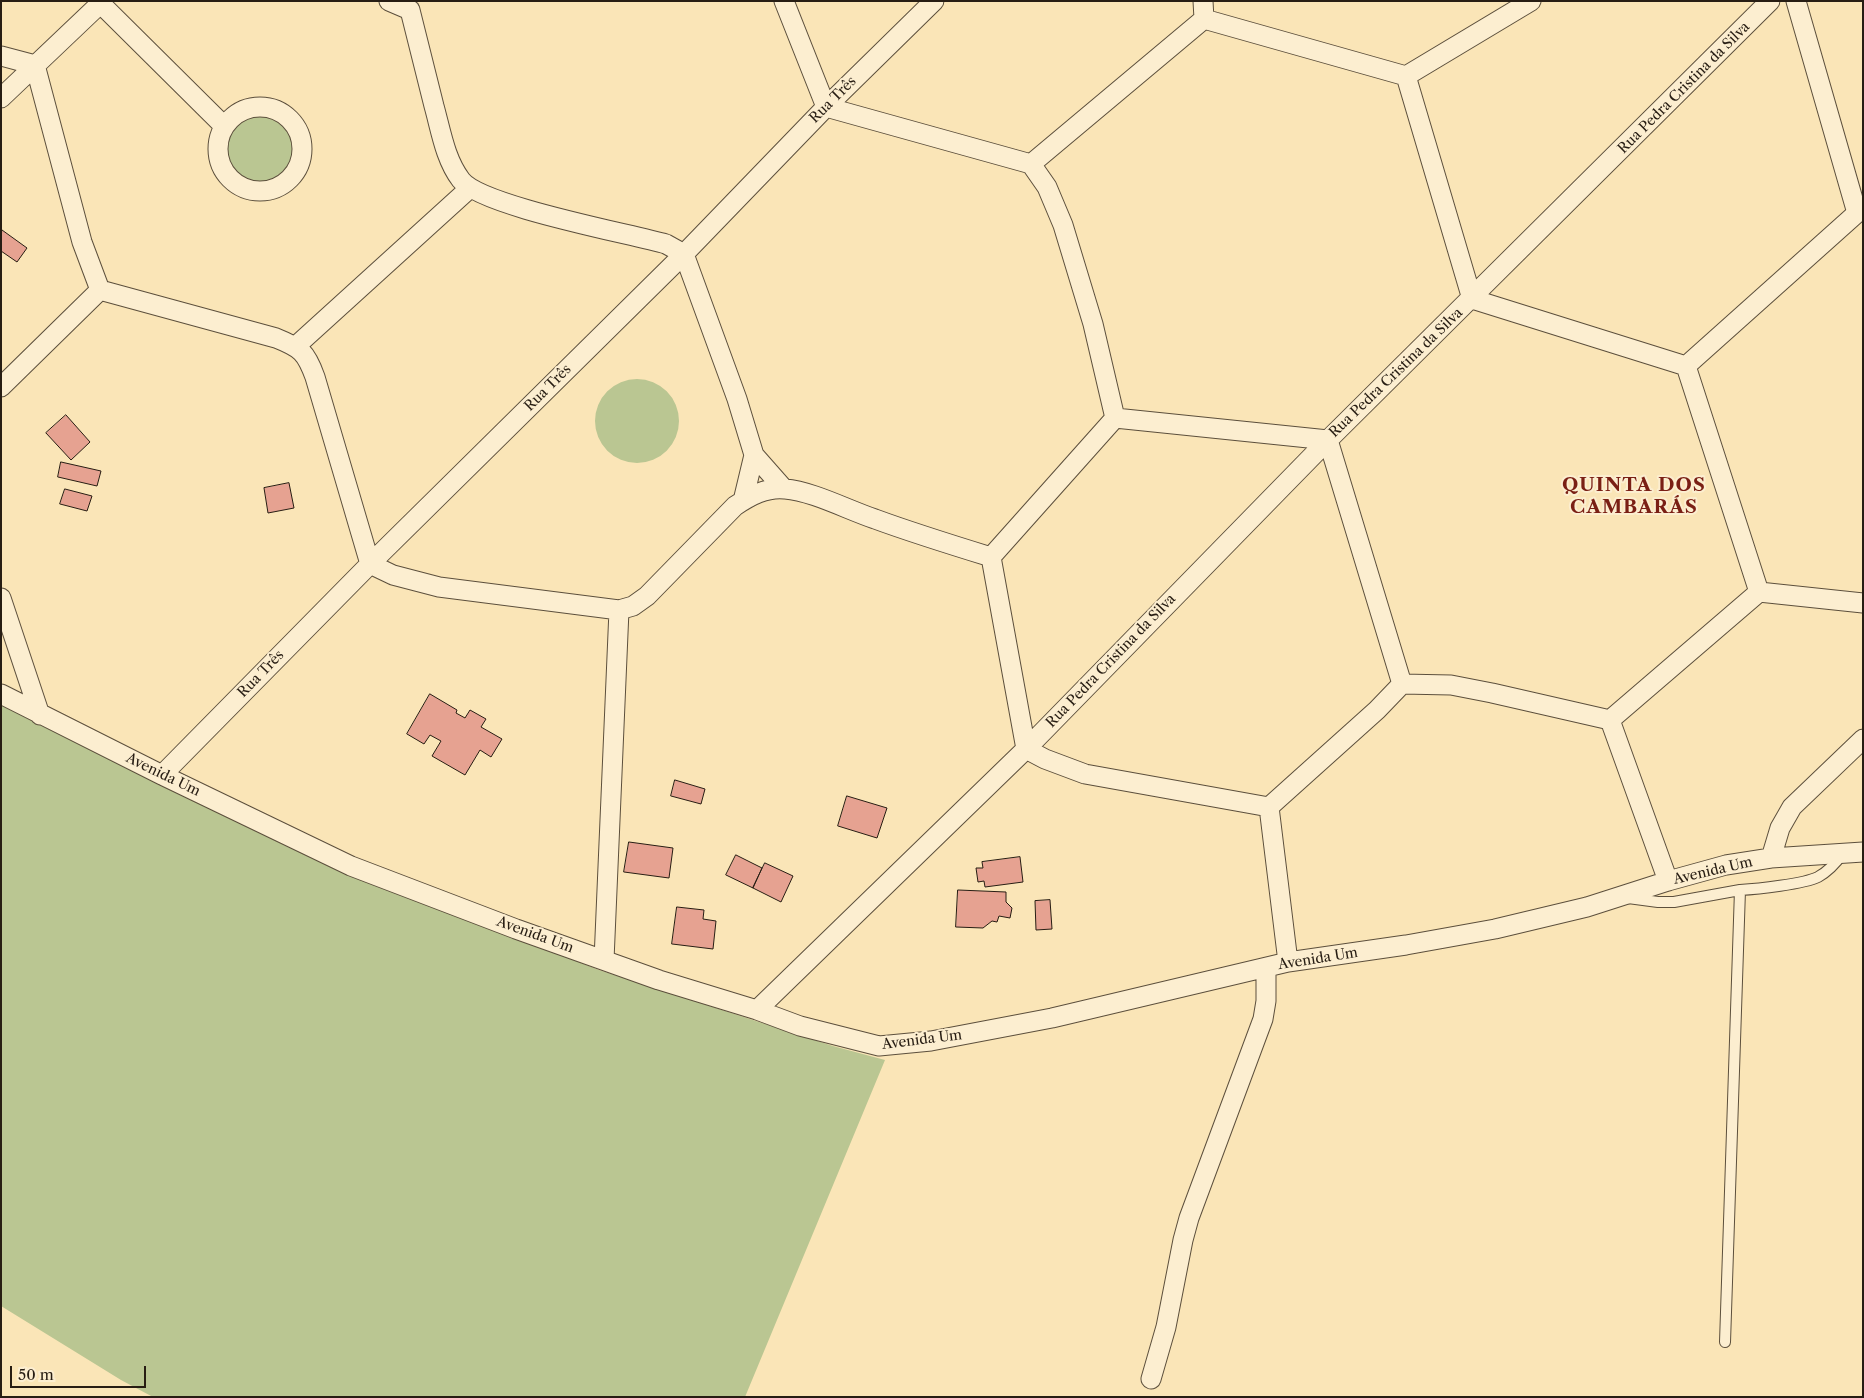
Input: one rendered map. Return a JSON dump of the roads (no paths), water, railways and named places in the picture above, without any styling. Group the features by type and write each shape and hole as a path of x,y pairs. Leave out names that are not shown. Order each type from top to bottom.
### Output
{"street":[{"path":"389,1 414,6 449,160 462,182 490,198 536,212 666,244 684,254 737,399 754,455 784,489"},
{"path":"784,1 826,107 1031,164 1047,187 1063,226 1092,324 1115,418"},
{"name":"Rua Três","path":"162,775 370,564 684,254 826,107 934,1"},
{"path":"1031,164 1204,10 1406,76 1531,1"},
{"name":"Rua Pedra Cristina da Silva","path":"757,1010 1026,749 1328,440 1770,1"},
{"path":"1686,366 1860,213 1796,1"},
{"path":"1,98 100,2 224,126"},
{"path":"1,56 35,65"},
{"path":"35,65 82,242 100,290"},
{"path":"1406,76 1472,299 1686,366"},
{"path":"250,107 265,107 280,111 292,121 300,134 301,159 295,172 285,183 276,189 261,192 246,190 233,183 223,172 218,159 217,144 224,126 234,115 250,107"},
{"path":"296,346 470,188"},
{"path":"100,290 276,338 296,346 307,357 315,377 370,564 393,575 439,587 619,610 633,606 647,596 735,506 750,496 767,490 784,489 800,492 876,520 991,557"},
{"path":"1,387 100,290"},
{"path":"1686,366 1759,592"},
{"path":"1115,418 1328,440 1402,684"},
{"path":"991,557 1115,418"},
{"path":"743,501 754,455"},
{"path":"991,557 1026,749 1045,759 1085,774 1269,806"},
{"path":"1610,720 1759,592 1863,603"},
{"path":"1,598 40,715"},
{"path":"604,960 619,610"},
{"path":"1269,806 1377,710 1402,684 1452,685 1492,692 1610,720"},
{"name":"Avenida Um","path":"1,694 162,775 351,866 516,929 659,980 757,1010 800,1026 879,1046 931,1041 1052,1018 1288,962 1406,945 1494,929 1587,907 1726,865 1771,858 1863,852"},
{"path":"1610,720 1668,881"},
{"path":"1771,858 1780,828 1792,807 1863,739"},
{"path":"1269,806 1288,962"},
{"path":"1151,1379 1166,1327 1189,1218 1263,1019 1266,1001 1266,968"}],"lane":[{"path":"1619,896 1658,902 1674,902 1815,878 1833,866 1843,853"},
{"path":"1725,1342 1740,890"}],"district":[{"name":"QUINTA DOS CAMBARÁS","path":"1634,497"}]}
